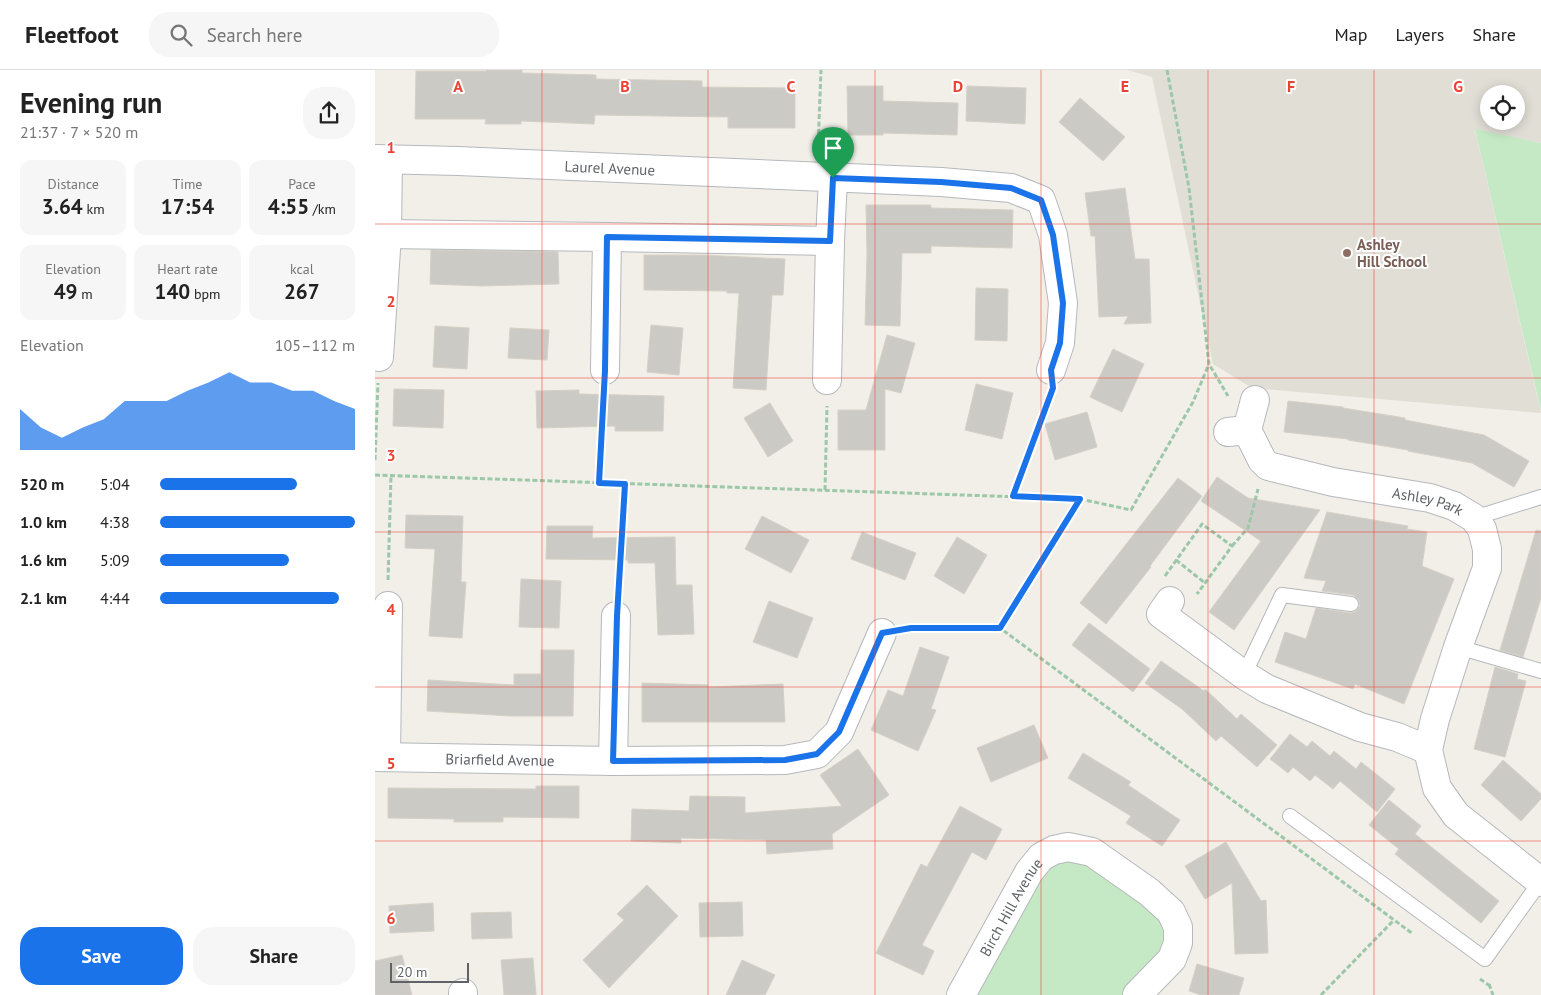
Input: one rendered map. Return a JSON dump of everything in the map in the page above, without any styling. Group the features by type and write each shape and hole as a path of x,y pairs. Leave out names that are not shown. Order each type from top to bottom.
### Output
{"street":[{"name":"Laurel Avenue","path":"379,357 387,234 381,159 941,182 1011,188 1041,200 1053,235 1063,303 1060,343 1051,370"},
{"path":"825,178 830,241 827,380"},
{"path":"387,234 830,241"},
{"path":"605,370 607,237"},
{"path":"1255,400 1238,431 1269,466"},
{"name":"Ashley Park","path":"1269,466 1333,482 1430,498 1454,506 1474,518 1482,529 1487,549 1487,568 1458,647 1427,750 1437,788 1456,815 1541,882"},
{"path":"1181,601 1161,614 1243,675 1267,689 1360,727 1397,737 1427,750"},
{"name":"Briarfield Avenue","path":"388,606 381,757 613,761 785,760 817,754 839,732 882,633"},
{"path":"613,761 617,616"},
{"name":"Birch Hill Avenue","path":"961,995 1029,872 1041,856 1054,850 1068,847 1092,852 1149,892 1171,912 1178,927 1178,942 1172,959 1137,995"}],"lane":[{"path":"1474,518 1541,497"},
{"path":"1243,675 1282,595 1351,604"},
{"path":"1458,647 1541,670"},
{"path":"1290,816 1485,959 1541,882"}],"path":[{"path":"821,70 825,178"},
{"path":"375,475 1080,499 1131,510 1193,402 1209,364 1189,188 1167,70"},
{"path":"375,460 379,357"},
{"path":"599,483 605,370"},
{"path":"1013,496 1053,388 1051,370"},
{"path":"825,490 827,380"},
{"path":"1181,601 1205,583 1248,528 1262,474 1269,466"},
{"path":"388,606 391,476"},
{"path":"617,616 625,484"},
{"path":"1000,628 1080,499"},
{"path":"1165,575 1202,524 1233,546"},
{"path":"1176,560 1205,583"},
{"path":"882,633 911,628 1000,628 1417,937"},
{"path":"1321,995 1393,921"},
{"path":"1474,975 1490,986"}],"shaded area":[{"name":"Ashley Hill School","path":"1127,70 1541,70 1541,143 1475,130 1541,413 1252,388 1213,364 1152,77"}],"green space":[{"path":"1475,129 1541,143 1541,411"},
{"path":"1067,857 1087,861 1155,911 1167,935 1162,950 1122,995 974,995 1049,864"}],"building":[{"path":"522,70 522,73 596,75 596,79 702,81 702,87 795,88 795,128 728,128 728,117 595,115 594,124 521,121 521,124 485,124 486,119 415,119 416,71"},
{"path":"847,86 883,86 883,101 958,103 957,135 883,133 883,135 848,135"},
{"path":"967,86 1026,88 1025,124 966,121"},
{"path":"1080,98 1125,137 1103,161 1059,122"},
{"path":"1125,188 1135,259 1149,259 1151,323 1124,324 1128,316 1099,317 1095,236 1091,236 1085,193"},
{"path":"866,205 931,205 931,208 1013,210 1012,248 931,246 931,253 902,253 900,326 865,325"},
{"path":"431,250 558,252 559,284 482,286 430,284"},
{"path":"644,255 703,255 785,259 783,295 772,295 766,390 733,388 739,293 727,293 727,291 644,290"},
{"path":"976,288 1008,289 1007,341 975,340"},
{"path":"651,325 683,328 679,375 647,372"},
{"path":"435,326 469,328 467,369 433,367"},
{"path":"510,328 549,330 547,360 508,358"},
{"path":"887,335 915,343 901,393 885,389 885,450 838,450 838,410 866,410"},
{"path":"1113,349 1144,364 1122,412 1090,397"},
{"path":"976,384 1013,393 1002,439 965,430"},
{"path":"394,389 444,390 443,428 393,426"},
{"path":"579,390 579,394 664,396 663,431 615,431 615,426 537,428 536,391"},
{"path":"1288,401 1343,407 1484,435 1529,461 1514,487 1472,463 1348,439 1284,432"},
{"path":"770,403 793,441 768,457 744,418"},
{"path":"1087,412 1097,447 1055,460 1045,424"},
{"path":"1217,477 1248,498 1320,510 1234,630 1209,612 1261,541 1201,501"},
{"path":"1178,478 1202,496 1151,567 1106,624 1080,603"},
{"path":"1327,512 1408,526 1407,529 1427,532 1422,566 1454,579 1404,704 1355,684 1353,689 1275,662 1285,632 1306,639 1316,608 1350,613 1355,612 1360,606 1359,600 1353,595 1322,591 1326,581 1304,578"},
{"path":"406,515 463,516 461,582 466,582 462,638 429,636 435,549 405,548"},
{"path":"762,516 809,540 791,573 745,549"},
{"path":"547,526 593,526 592,538 675,537 676,585 692,585 694,634 658,635 655,563 628,563 628,560 546,559"},
{"path":"1536,530 1541,531 1541,598 1523,657 1500,650"},
{"path":"862,532 916,553 905,580 851,559"},
{"path":"957,537 987,555 964,594 934,576"},
{"path":"521,579 561,581 559,628 519,627"},
{"path":"769,601 813,618 797,658 753,642"},
{"path":"1089,623 1150,669 1133,692 1072,645"},
{"path":"920,647 949,657 931,709 936,710 918,751 871,730 888,690 903,696"},
{"path":"541,650 574,650 573,716 510,716 427,711 428,680 514,685 514,674 541,674"},
{"path":"1161,661 1204,691 1205,689 1237,719 1241,714 1277,745 1257,767 1221,736 1216,741 1182,709 1145,683"},
{"path":"1495,667 1518,674 1517,679 1526,681 1505,757 1474,749"},
{"path":"642,683 708,685 708,687 783,684 785,722 642,722"},
{"path":"1034,725 1048,758 991,782 977,748"},
{"path":"1290,734 1307,747 1312,741 1330,756 1334,751 1356,769 1361,762 1395,789 1377,812 1340,781 1333,789 1315,775 1310,781 1293,767 1288,773 1270,759"},
{"path":"858,749 889,795 832,834 833,849 767,854 766,840 681,838 681,843 631,841 632,809 689,811 690,796 745,797 745,813 842,806 820,775"},
{"path":"1083,753 1131,782 1128,785 1180,820 1162,846 1126,823 1131,816 1068,778"},
{"path":"1503,760 1541,794 1541,799 1521,821 1481,785"},
{"path":"536,786 579,786 579,818 503,817 503,822 454,822 454,819 388,818 388,788 536,789"},
{"path":"1389,800 1421,826 1415,834 1499,901 1481,923 1395,854 1399,849 1369,825"},
{"path":"960,806 1002,829 986,860 972,852 922,945 934,951 923,975 876,953 921,864 927,867"},
{"path":"1226,842 1261,901 1266,900 1268,953 1235,954 1232,883 1205,899 1185,866"},
{"path":"647,885 678,916 609,988 583,960 624,920 617,914"},
{"path":"742,902 743,936 700,937 699,903"},
{"path":"433,903 434,931 390,933 389,906"},
{"path":"511,912 512,938 472,939 471,913"},
{"path":"402,955 412,995 375,995 375,961"},
{"path":"533,958 536,995 504,995 501,960"},
{"path":"742,960 775,975 765,995 726,995"},
{"path":"1197,964 1244,978 1239,995 1201,995 1189,991"}],"place":[{"name":"Ashley Hill School","path":"1347,253"}],"route":[{"path":"833,178 941,182 1011,188 1041,200 1053,235 1063,303 1060,343 1051,370 1053,388 1013,496 1080,499 1000,628 911,628 882,633 839,732 817,754 785,760 613,761 617,616 625,484 599,483 605,370 607,237 830,241 833,178"}]}
